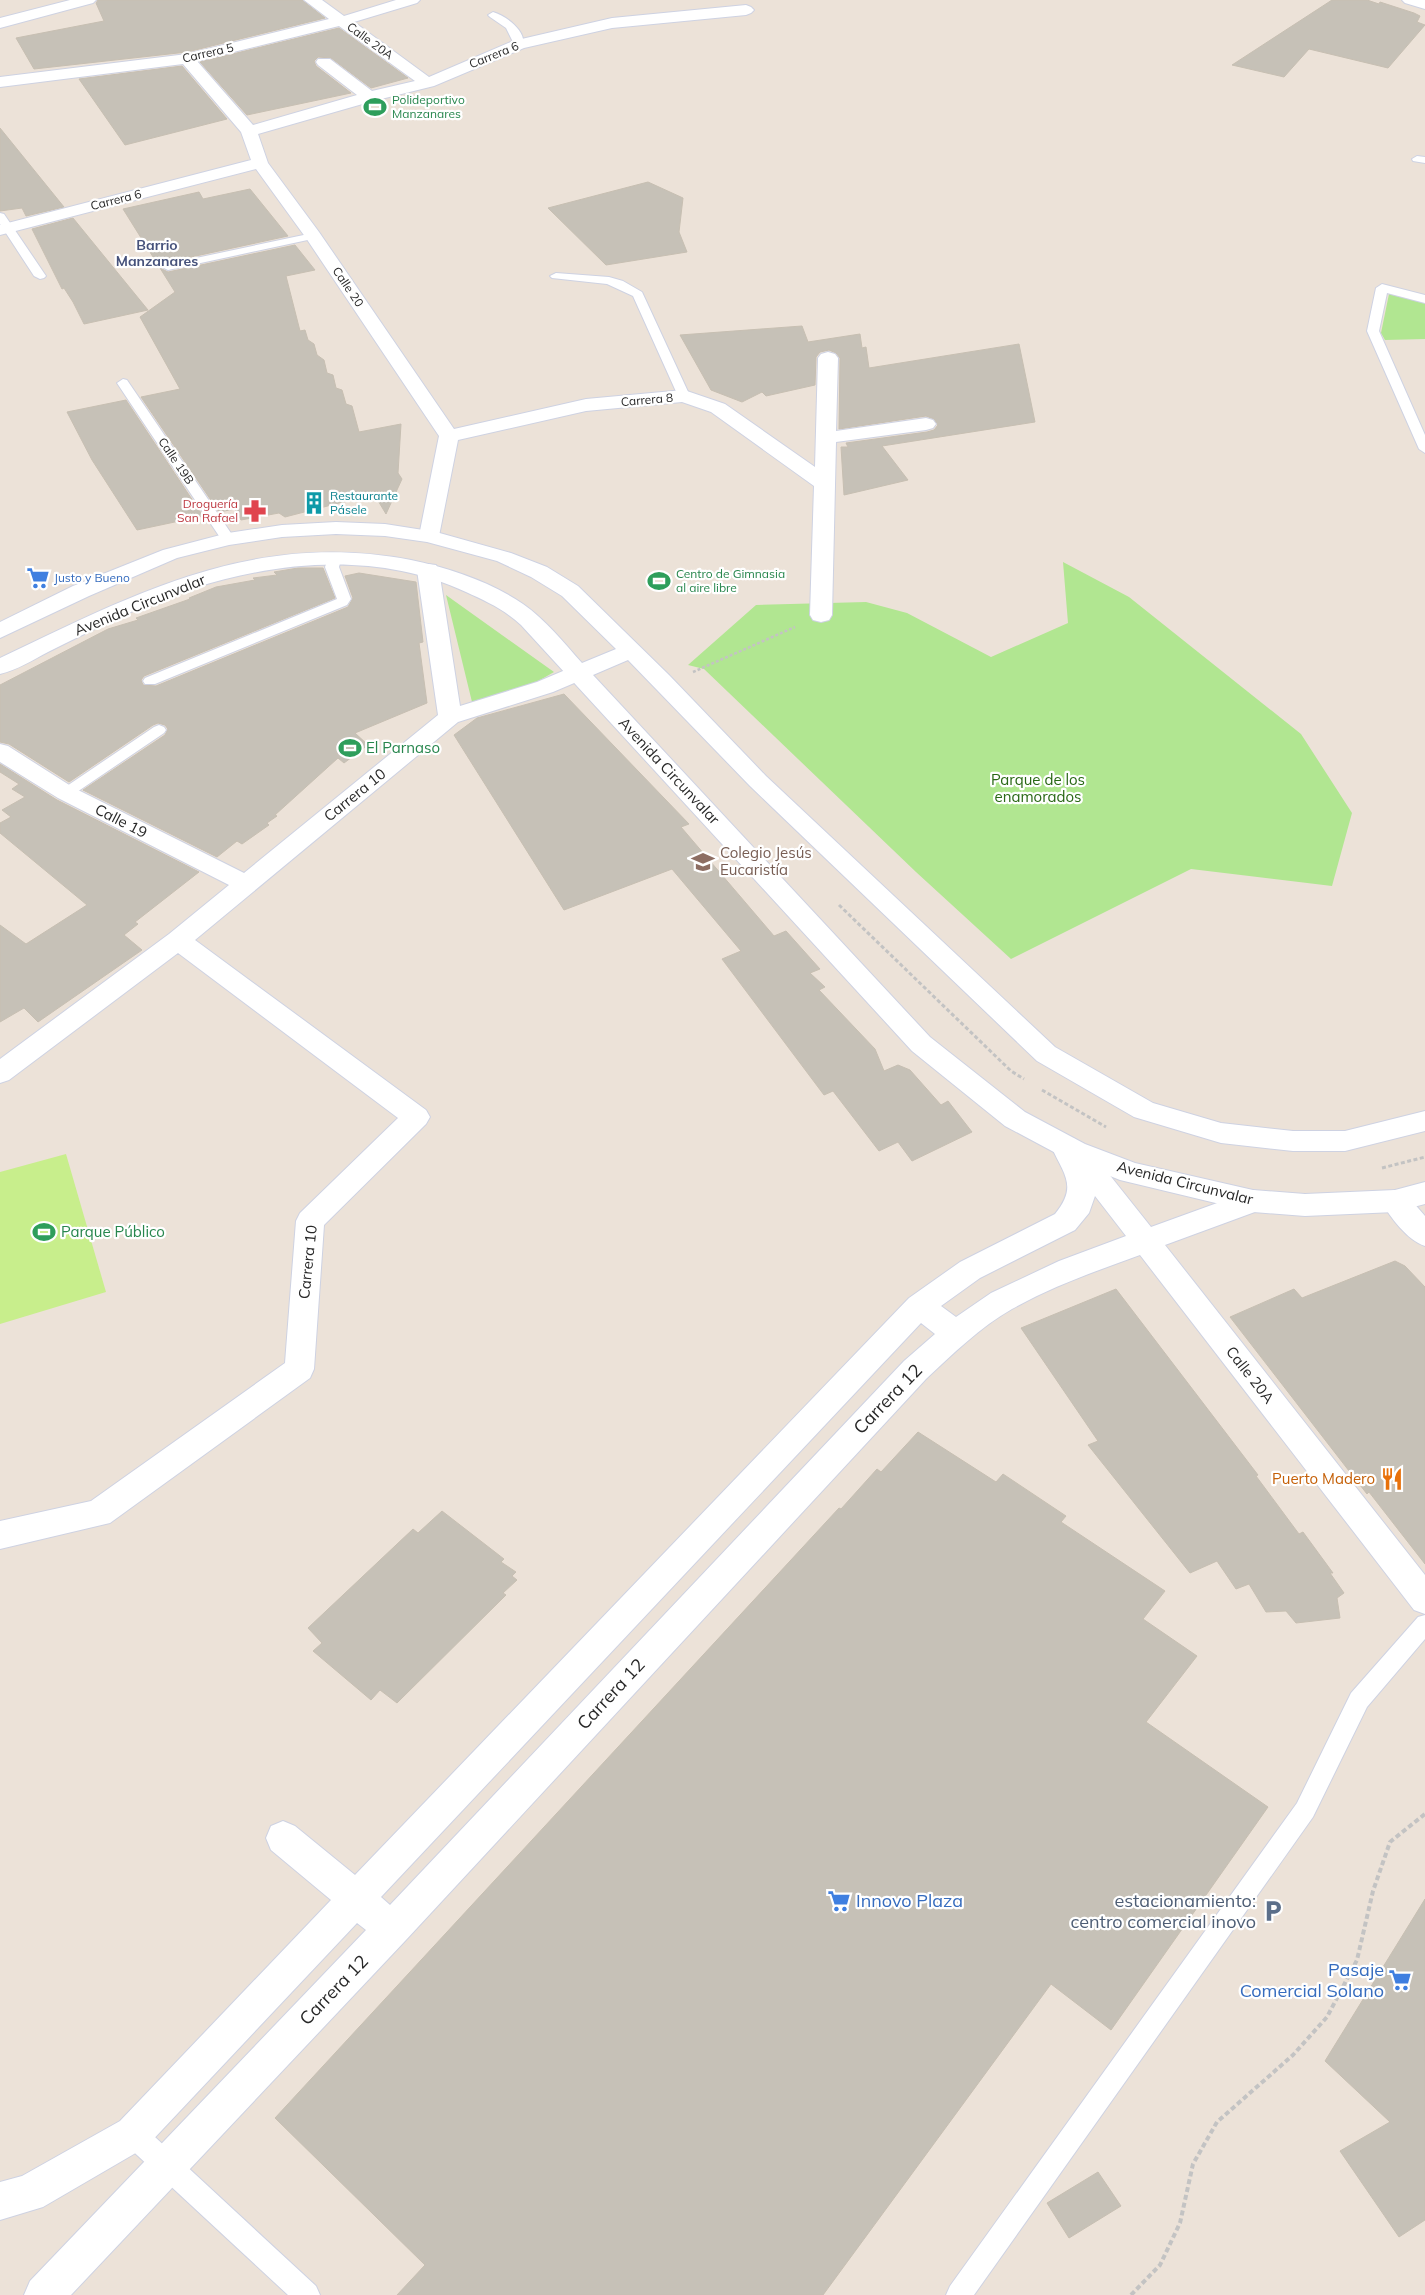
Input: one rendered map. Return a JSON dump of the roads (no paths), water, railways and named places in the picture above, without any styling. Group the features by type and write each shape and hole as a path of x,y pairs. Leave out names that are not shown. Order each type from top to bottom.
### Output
{"street":[{"path":"0,23 88,0"},
{"name":"Calle 20A","path":"312,0 428,83"},
{"name":"Carrera 5","path":"0,82 187,59 342,21 412,0"},
{"path":"1410,0 1425,4"},
{"name":"Carrera 6","path":"249,131 369,97 428,83 520,44 612,24 746,10"},
{"name":"Calle 20","path":"187,59 249,131 260,163 313,236 449,436"},
{"path":"324,62 369,97"},
{"name":"Carrera 6","path":"3,225 260,163"},
{"path":"821,615 828,358"},
{"name":"Carrera 8","path":"449,436 586,405 684,396 718,408 824,483"},
{"path":"825,438 926,424"},
{"path":"429,536 449,436"},
{"path":"0,630 81,592 170,554 228,539 282,531 336,528 385,530 429,536 504,557 539,572 570,592 661,680 758,780 1046,1054 1144,1110 1221,1134 1293,1142 1345,1142 1425,1121"},
{"name":"Avenida Circunvalar","path":"0,667 109,615 201,578 245,567 280,562 334,559 376,561 428,570 471,585 516,609 578,673 920,1044 1015,1119 1070,1148 1130,1173 1253,1201 1304,1205 1395,1201 1425,1193"},
{"path":"428,570 450,718"},
{"name":"Carrera 10","path":"0,1073 178,940 450,718 545,687 630,651"},
{"name":"Calle 19","path":"0,751 66,793 246,884"},
{"name":"Carrera 10","path":"0,1535 99,1513 299,1369 310,1221 416,1117 178,940"},
{"path":"0,2201 29,2193 132,2134 919,1306 970,1270 1065,1222 1079,1205 1083,1185 1070,1148"},
{"name":"Calle 20A","path":"1070,1148 1146,1242 1425,1600"},
{"name":"Carrera 12","path":"44,2295 392,1929 901,1385 956,1333 1001,1301 1070,1269 1253,1201"},
{"path":"1395,1201 1425,1235"},
{"path":"919,1306 956,1333"},
{"path":"283,1838 392,1929"}],"lane":[{"path":"493,15 506,22 516,31 520,44"},
{"path":"3,225 40,276"},
{"path":"168,267 313,236"},
{"path":"556,276 610,280 626,284 638,294 684,396"},
{"path":"1425,299 1382,288 1373,332 1425,449"},
{"name":"Calle 19B","path":"123,384 228,539"},
{"path":"150,681 342,602 344,599 332,567 334,559"},
{"path":"66,793 159,730"},
{"path":"960,2295 1305,1810 1359,1700 1425,1624"},
{"path":"132,2134 307,2295"}],"place":[{"name":"Polideportivo Manzanares","path":"375,107"},
{"name":"Restaurante Pásele","path":"314,503"},
{"name":"Droguería San Rafael","path":"255,511"},
{"name":"Justo y Bueno","path":"38,578"},
{"name":"Centro de Gimnasia al aire libre","path":"659,581"},
{"name":"El Parnaso","path":"350,748"},
{"name":"Colegio Jesús Eucaristía","path":"703,862"},
{"name":"Parque Público","path":"44,1232"},
{"name":"Puerto Madero","path":"1392,1479"},
{"name":"Innovo Plaza","path":"839,1901"},
{"name":"estacionamiento: centro comercial inovo","path":"1273,1911"},
{"name":"Pasaje Comercial Solano","path":"1400,1980"}],"district":[{"name":"Barrio Manzanares","path":"157,254"}],"park label":[{"name":"Parque de los enamorados","path":"1038,788"}]}
